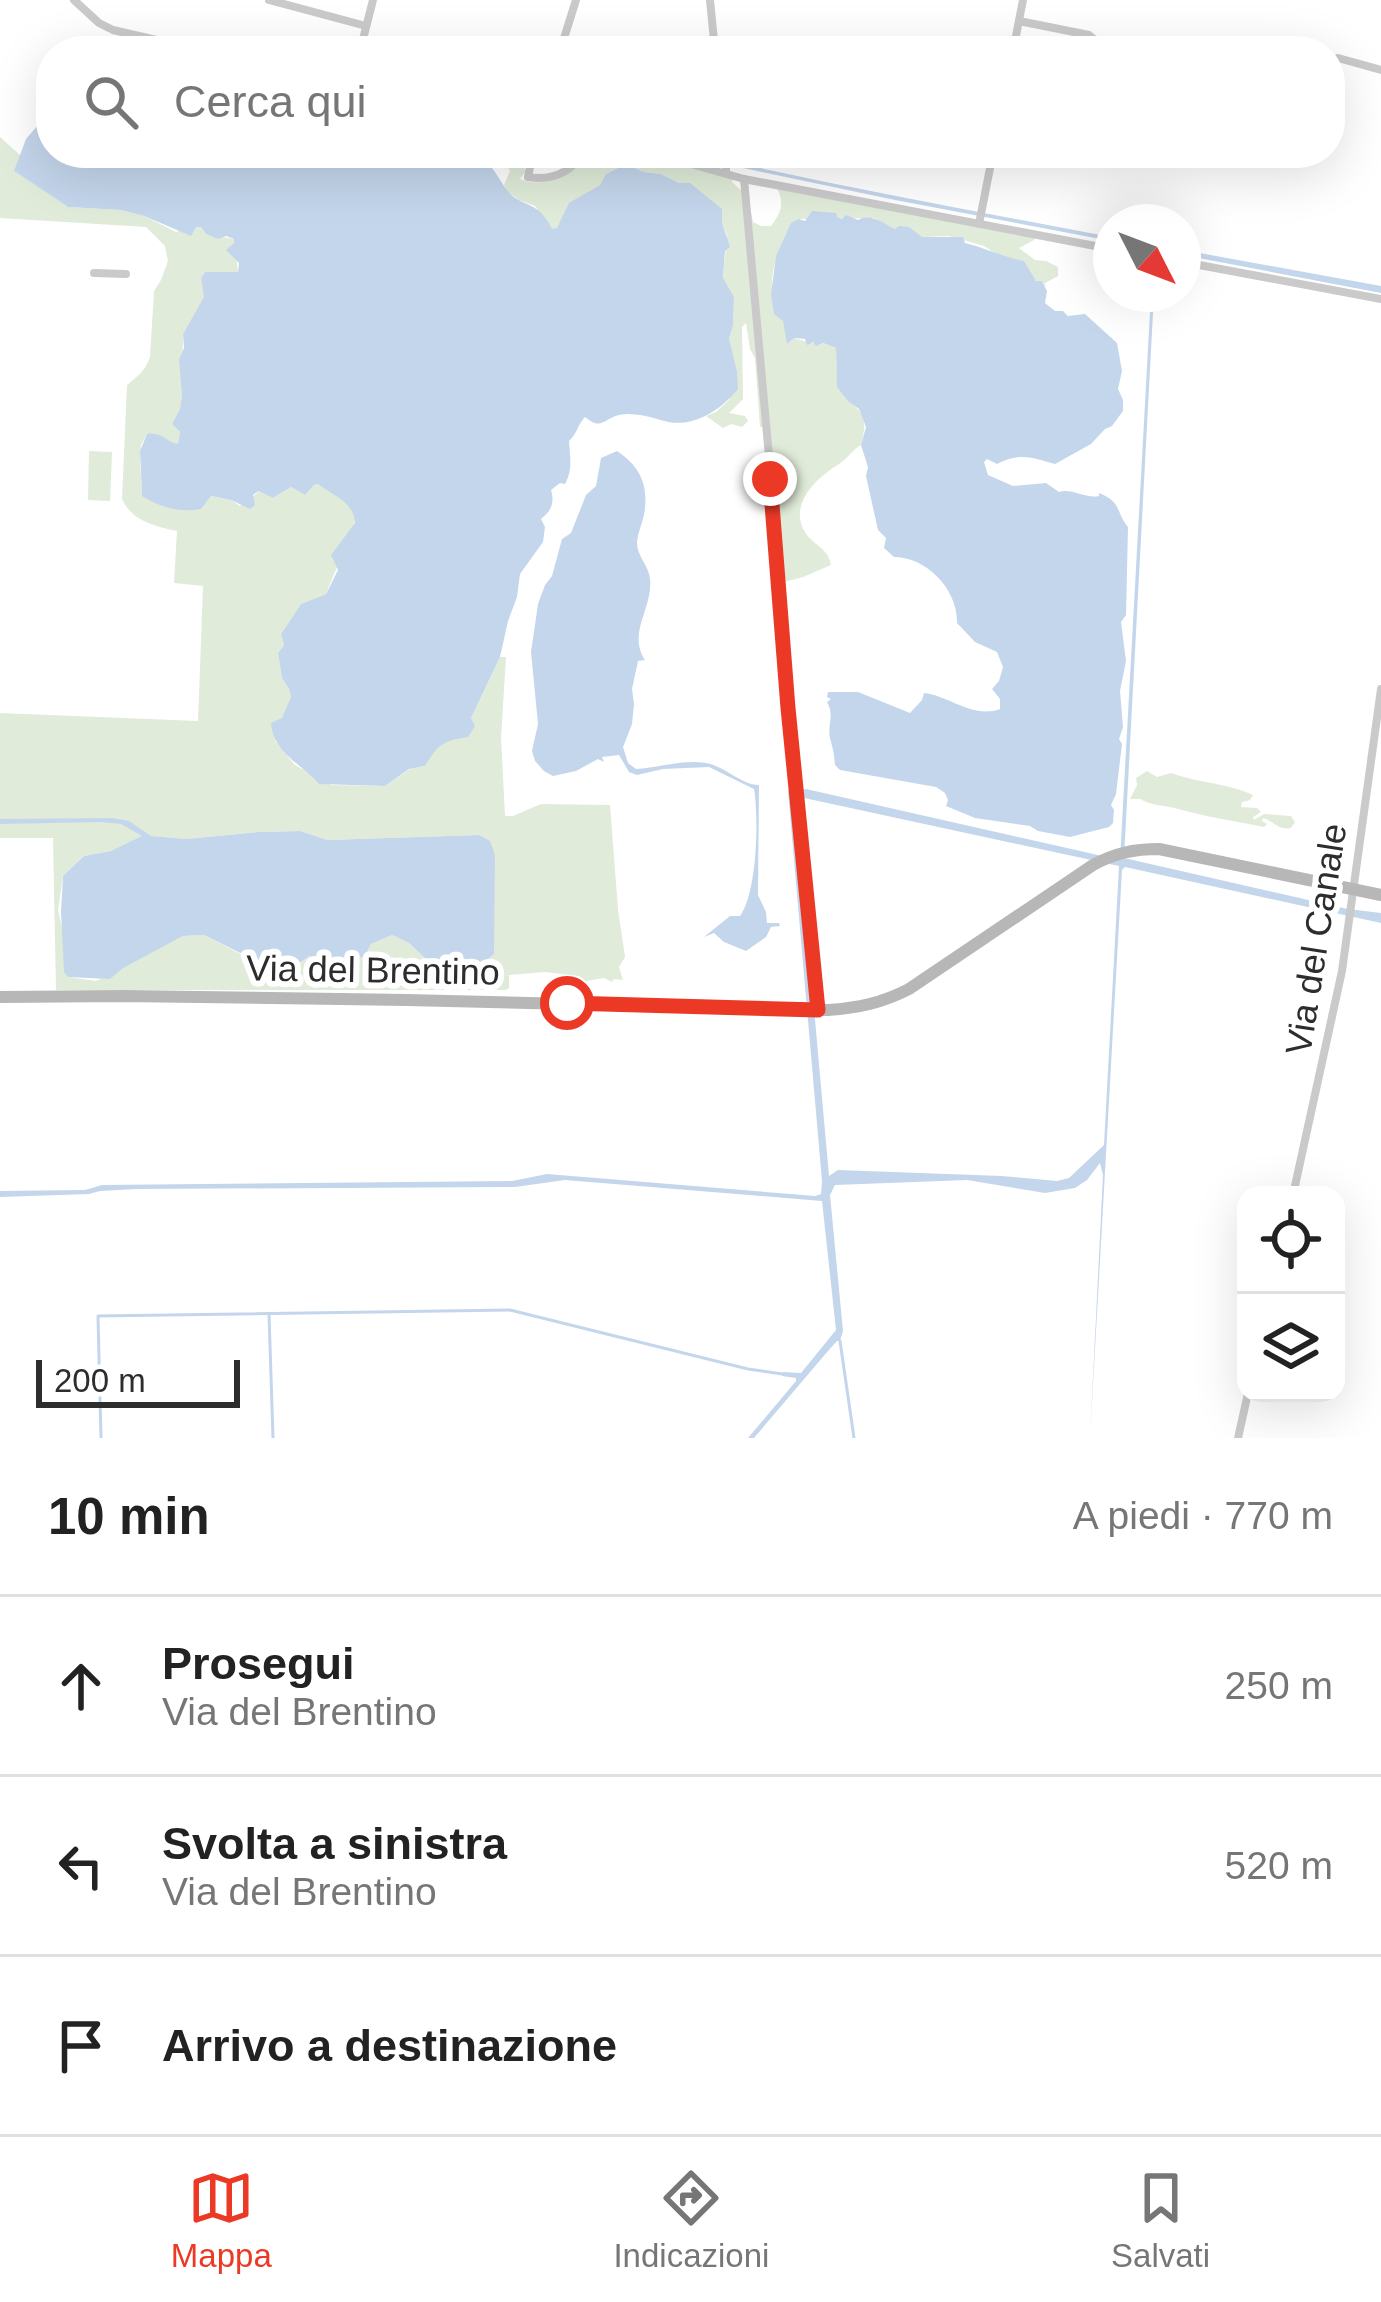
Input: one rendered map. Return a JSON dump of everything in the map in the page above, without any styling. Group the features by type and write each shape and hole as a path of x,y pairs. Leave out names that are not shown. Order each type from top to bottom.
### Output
{"street":[{"path":"74,0 99,23 142,36"},
{"path":"269,0 366,26"},
{"path":"363,36 373,0"},
{"path":"565,36 576,0"},
{"path":"710,0 714,36"},
{"path":"1016,36 1023,0"},
{"path":"1019,21 1091,36"},
{"path":"1345,60 1381,70"},
{"path":"530,168 528,177 544,180 569,168"},
{"path":"710,168 744,179 980,218 1093,245"},
{"path":"725,168 725,172"},
{"path":"980,218 990,168"},
{"path":"744,179 812,1010"},
{"path":"1201,265 1381,299"},
{"path":"94,273 126,274"},
{"name":"Via del Canale","path":"1295,1186 1330,1034 1381,689"},
{"name":"Via del Brentino","path":"0,997 860,1007 908,989 1093,865 1126,852 1159,849 1353,897 1381,896"},
{"path":"1238,1438 1246,1402"}],"green space":[{"path":"0,137 21,156 14,171 68,207 121,210 176,232 195,226 206,234 234,239 238,272 205,272 201,278 205,297 183,334 182,394 172,424 180,432 178,445 147,434 141,445 142,495 205,500 210,496 240,506 260,491 273,498 291,487 305,495 319,484 347,502 356,517 326,594 301,604 281,634 284,645 278,653 291,697 275,741 295,765 331,785 385,786 410,769 425,766 431,754 471,718 500,657 506,657 501,737 505,816 541,804 610,805 625,957 619,967 623,980 586,981 545,972 509,975 506,990 56,990 53,838 0,838 0,713 198,721 203,586 174,583 177,531 138,517 122,499 127,385 150,357 154,291 168,261 165,246 146,227 0,218","holes":["300,831 326,840 479,835 494,855 494,954 426,959 392,935 371,944 363,957 334,963 311,956 294,967 252,960 204,935 183,936 96,981 68,977 58,910 63,876 84,856 111,851 145,836 186,839"]},
{"path":"524,168 520,179 540,182 560,178 575,168 618,168 606,174 552,230 535,206 508,192 504,185 510,171"},
{"path":"635,168 707,168 734,175 732,182 748,197 753,222 761,226 771,226 780,211 776,185 1036,235 1019,248 1035,260 1058,267 1058,276 1045,283 1046,287 984,246 949,236 921,237 874,218 799,219 793,226 775,262 774,302 791,336 836,348 838,381 864,422 861,445 821,477 802,503 801,524 831,565 780,583 755,358 746,323 742,327 743,399 729,413 748,421 742,427 723,428 706,416 729,400 737,371 729,338 734,298 723,279 727,235 722,222 679,183"},
{"path":"89,451 112,452 110,501 88,500"},
{"path":"1147,771 1157,777 1171,773 1243,791 1253,795 1241,807 1261,812 1254,820 1264,814 1291,816 1295,822 1286,829 1263,818 1264,827 1130,799 1136,778"}],"water":[{"path":"36,127 36,168 491,168 507,190 536,208 552,229 557,228 569,203 618,168 690,183 722,209 730,247 725,251 723,278 734,297 729,338 738,389 696,420 675,423 630,414 599,424 585,417 569,441 568,479 551,490 551,506 541,519 543,542 520,574 500,657 471,718 475,726 468,737 442,745 425,766 409,769 385,786 319,784 289,757 273,733 271,723 282,718 291,697 278,653 284,645 281,634 301,604 326,594 338,570 331,555 355,523 351,510 318,484 305,495 291,487 273,498 259,491 250,509 211,496 201,509 178,510 142,496 140,451 147,434 178,444 180,432 172,424 182,394 179,360 183,334 204,297 201,278 205,272 238,272 239,263 226,250 234,239 218,239 201,227 191,236 121,210 68,207 14,171 26,139"},
{"path":"743,168 1093,234 1093,238 895,200"},
{"path":"812,211 836,213 842,219 846,215 872,218 895,229 909,227 922,237 963,237 965,243 1024,261 1047,291 1045,303 1068,316 1085,314 1117,343 1123,411 1112,426 1055,464 1026,457 984,462 988,475 1013,486 1046,483 1059,492 1106,496 1128,527 1126,615 1121,622 1126,661 1120,691 1122,744 1109,827 1070,837 975,818 946,806 945,793 936,787 840,770 835,765 828,692 858,692 910,713 924,693 990,711 1000,709 1000,699 992,689 1003,667 997,652 975,642 957,623 952,598 938,577 884,548 886,538 878,530 861,445 866,427 859,409 837,387 836,348 823,343 807,345 805,339 794,338 787,344 783,321 774,314 771,294 776,256 791,223 805,221"},
{"path":"1201,253 1381,286 1381,293 1201,258"},
{"path":"1153,312 1124,858 1381,913 1381,923 1122,870 1090,1438 1100,1163 1075,1188 1045,1193 967,1180 835,1185 830,1195 843,1331 840,1341 754,1438 748,1438 796,1381 782,1376 783,1372 801,1373 836,1330 822,1201 565,1180 515,1187 136,1189 0,1197 0,1191 85,1190 102,1185 512,1181 547,1174 821,1194 788,791 806,789 1120,860","holes":["795,796 1119,866 1104,1145 1069,1178 1057,1181 838,1170 829,1176"]},
{"path":"617,451 632,464 644,486 637,543 650,579 639,630 645,660 638,661 632,724 623,747 628,763 636,769 706,763 759,785 758,895 767,923 780,926 771,927 766,937 746,951 714,933 704,937 730,916 740,916 746,905 755,855 754,789 709,767 637,775 629,772 619,755 553,776 535,761 532,751 538,724 531,652 538,604 562,539 571,533 586,495 596,486 601,458"},
{"path":"0,819 129,821 151,836 186,839 300,831 327,840 479,835 490,841 495,855 494,954 484,962 464,964 426,959 392,935 371,944 364,957 330,961 310,956 279,972 204,935 183,936 110,979 68,977 61,912 63,876 84,856 111,851 142,836 121,824 0,824"}],"waterway":[{"path":"101,1438 98,1316 510,1310 782,1374"},
{"path":"269,1314 273,1438"},
{"path":"840,1341 854,1438"}],"route":[{"path":"567,1003 818,1010 770,479"}]}
